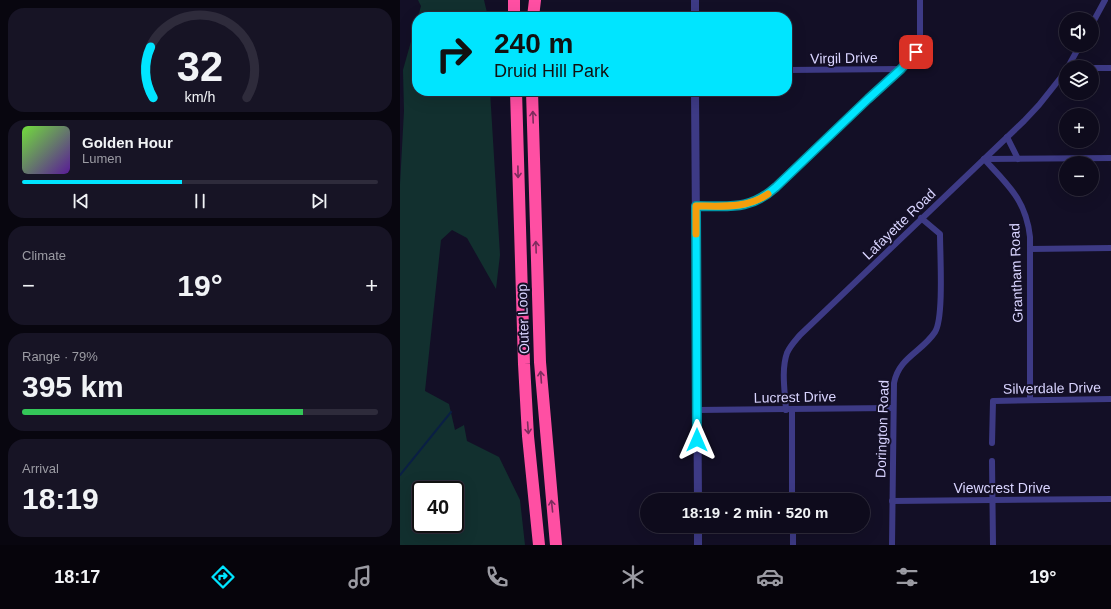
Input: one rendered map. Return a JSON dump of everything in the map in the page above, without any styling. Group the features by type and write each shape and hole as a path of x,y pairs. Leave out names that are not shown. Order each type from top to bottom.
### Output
{"highway":[{"path":"514,0 514,12"},
{"path":"530,0 531,12"},
{"path":"532,12 535,0"},
{"name":"Outer Loop","path":"516,96 524,370 528,436 539,545"},
{"name":"Outer Loop","path":"532,96 540,362 548,470 556,545"}],"street":[{"path":"695,0 695,12"},
{"path":"696,206 745,205 762,198 776,187 913,57 920,41 920,0"},
{"path":"1098,12 1105,0"},
{"path":"1099,68 1111,68"},
{"name":"Virgil Drive","path":"792,70 901,69"},
{"name":"Lafayette Road","path":"792,493 789,410 785,362 787,353 792,344 921,218 1040,105 1059,80"},
{"path":"695,96 698,493"},
{"path":"1007,137 1018,159"},
{"path":"984,159 1111,158"},
{"name":"Grantham Road","path":"984,159 1014,192 1023,207 1029,228 1030,400"},
{"name":"Dorington Road","path":"892,545 894,383 898,370 935,332 940,317 940,234 921,218"},
{"path":"1030,249 1111,248"},
{"name":"Silverdale Drive","path":"992,443 993,401 1111,399"},
{"name":"Lucrest Drive","path":"697,410 893,408"},
{"path":"992,461 993,545"},
{"name":"Viewcrest Drive","path":"892,501 1111,499"},
{"path":"698,533 698,545"},
{"path":"793,533 793,545"}],"green space":[{"path":"418,0 484,0 487,12 419,12 421,6"},
{"path":"412,38 412,96 490,96 500,255 496,289 467,238 452,230 441,240 425,391 449,404 455,430 464,425 467,441 499,457 520,500 525,545 400,545 400,184 404,111 403,70"}],"waterway":[{"path":"400,475 451,412"}],"slow traffic":[{"path":"696,234 696,206 745,205 768,194"}],"route":[{"path":"697,440 696,206 745,205 762,198 776,187 901,69 916,52"}]}
